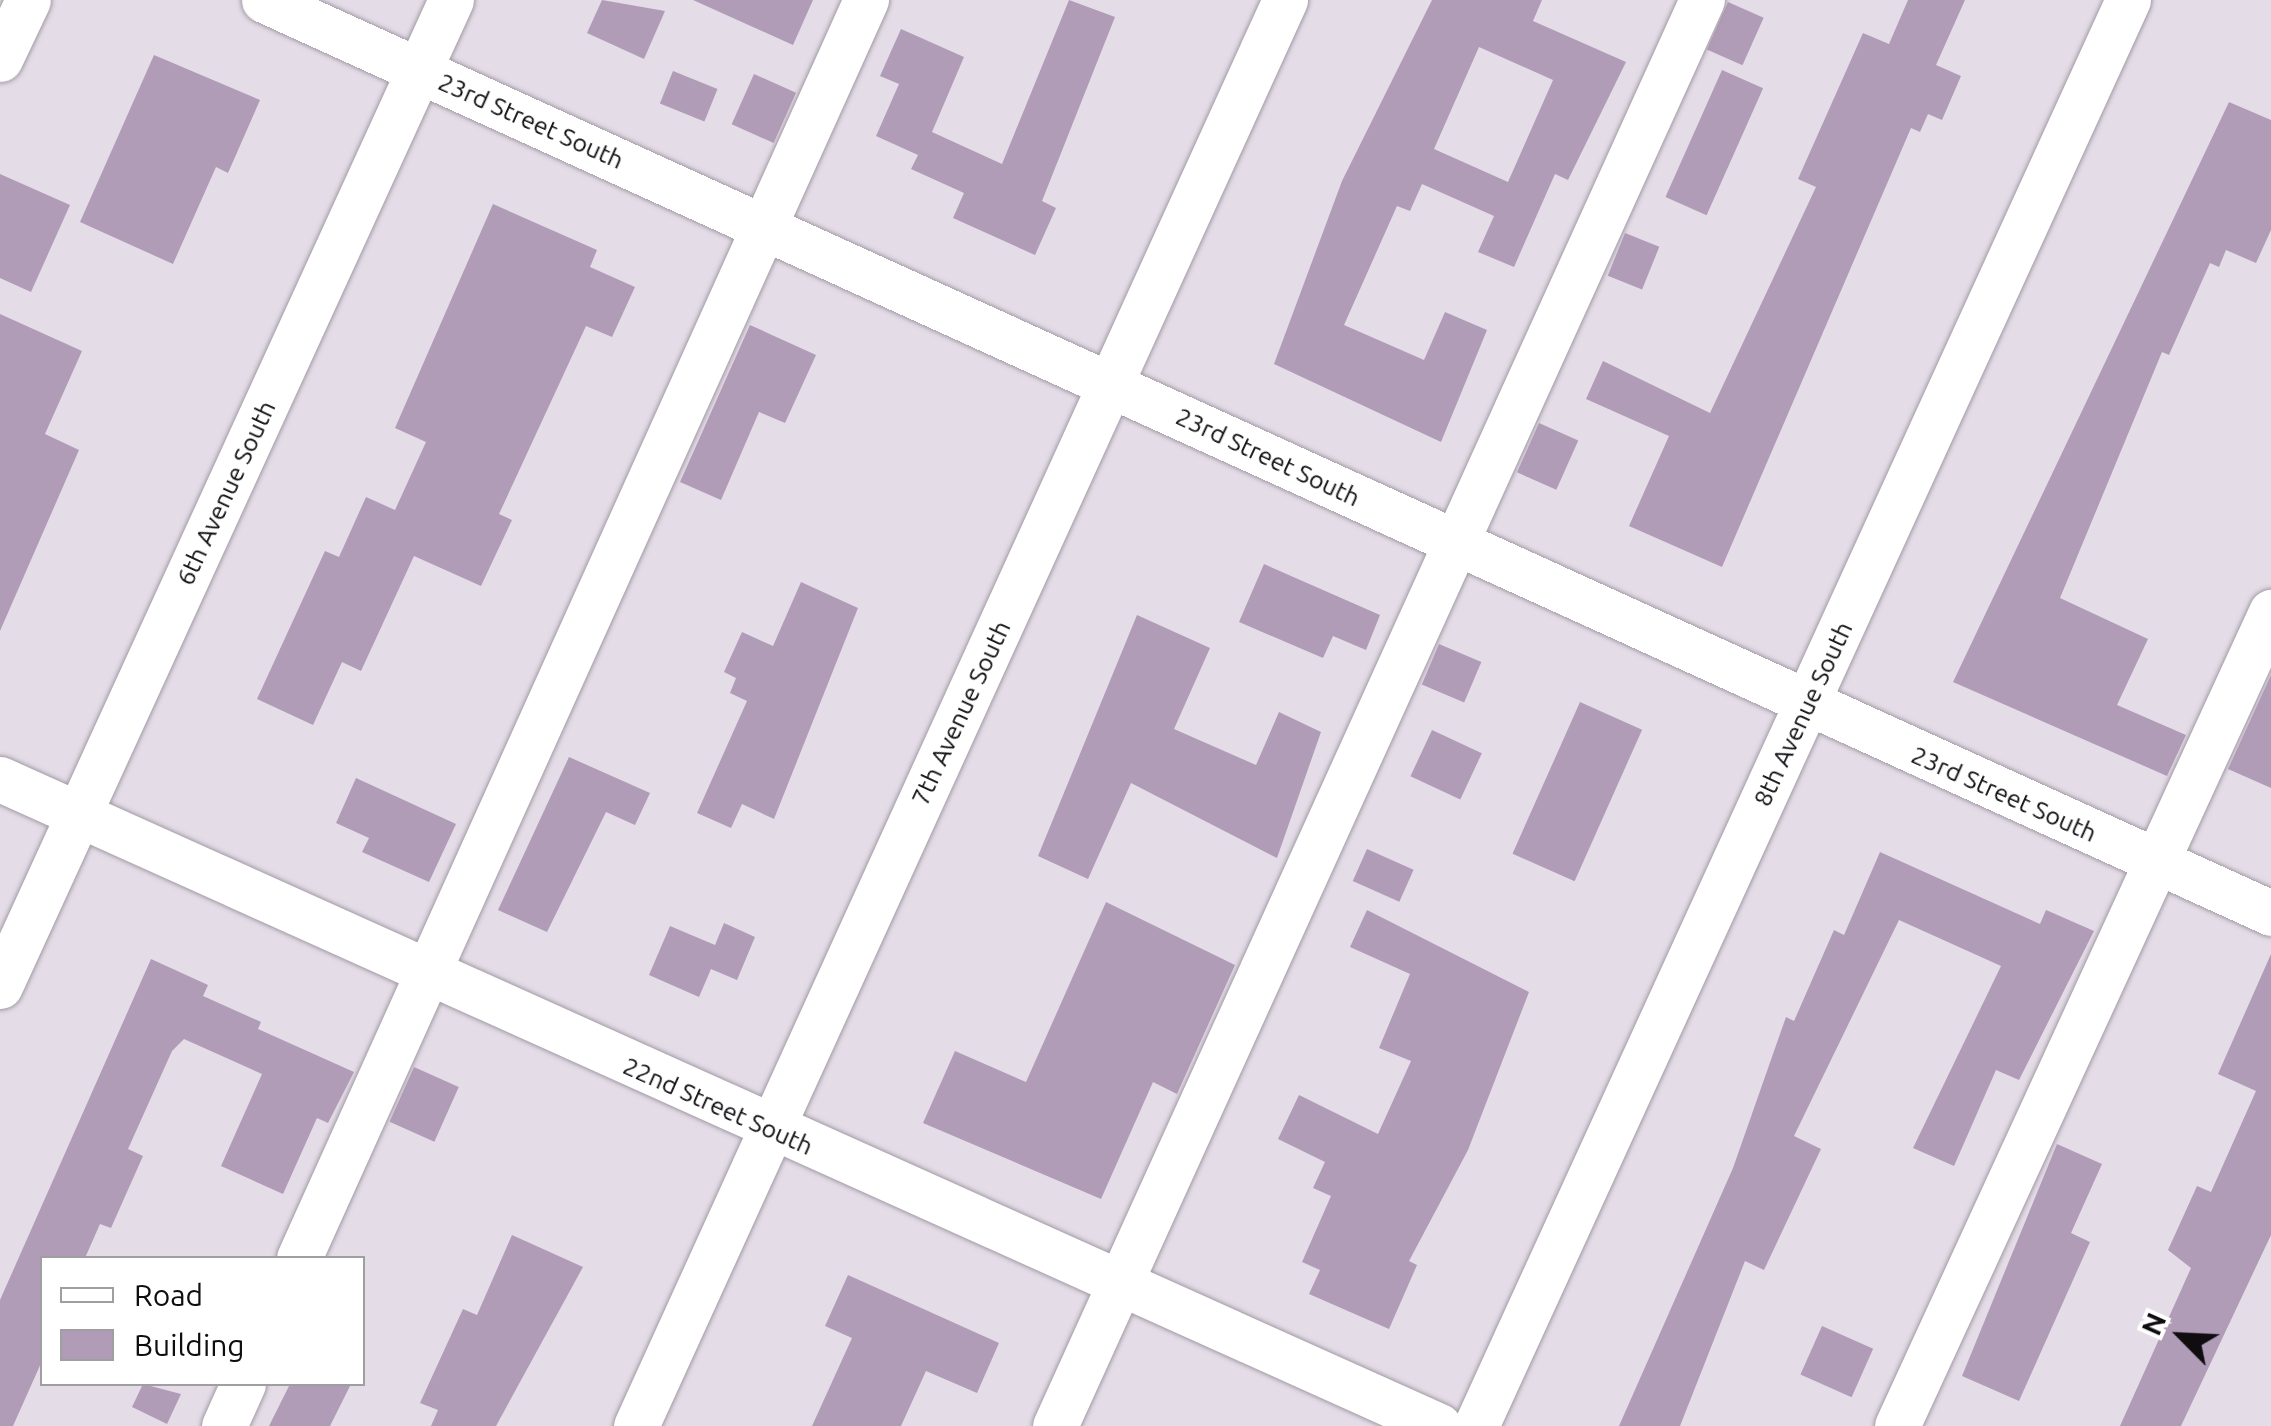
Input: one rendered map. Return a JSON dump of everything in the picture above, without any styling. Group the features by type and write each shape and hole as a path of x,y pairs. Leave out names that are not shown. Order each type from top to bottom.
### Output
{"street":[{"path":"0,60 28,0"},
{"name":"23rd Street South","path":"264,0 1807,706 2271,913"},
{"name":"6th Avenue South","path":"0,986 451,0"},
{"path":"300,1256 866,0"},
{"name":"7th Avenue South","path":"636,1426 1285,0"},
{"path":"1055,1426 1702,0"},
{"name":"8th Avenue South","path":"1476,1426 2128,0"},
{"path":"1897,1426 2271,612"},
{"name":"22nd Street South","path":"0,779 769,1130 1439,1426"},
{"path":"224,1426 242,1386"}],"building":[{"path":"602,0 665,11 644,59 587,33"},
{"path":"693,0 813,0 793,45"},
{"path":"1069,0 1115,17 1042,201 1056,208 1035,255 953,218 964,193 911,169 918,155 876,136 899,84 880,76 901,29 964,57 932,132 1002,164"},
{"path":"1432,0 1542,0 1533,21 1626,62 1568,180 1555,174 1514,267 1478,252 1494,216 1422,184 1410,211 1397,206 1344,325 1424,360 1445,312 1487,330 1441,442 1274,364 1342,181","holes":["1479,47 1553,80 1508,182 1434,149"]},
{"path":"1908,0 1965,0 1936,65 1961,76 1942,120 1928,114 1920,132 1911,128 1722,567 1629,526 1669,436 1586,399 1603,361 1710,413 1816,187 1798,179 1863,33 1889,44"},
{"path":"1728,2 1764,18 1742,65 1707,50"},
{"path":"154,55 260,100 228,173 216,167 173,264 80,222"},
{"path":"1722,70 1763,88 1707,215 1665,197"},
{"path":"673,71 718,89 704,121 660,103"},
{"path":"754,74 796,93 774,143 732,124"},
{"path":"2229,102 2271,120 2271,230 2256,263 2226,250 2219,267 2210,263 2169,355 2162,352 2060,598 2148,639 2117,705 2186,735 2167,776 1953,682"},
{"path":"0,174 70,205 31,292 0,278"},
{"path":"493,204 597,250 590,267 635,287 612,337 586,326 499,514 512,520 481,586 414,556 361,671 342,662 313,725 257,699 325,551 339,557 366,497 395,510 426,442 395,428"},
{"path":"1625,233 1659,247 1642,290 1608,276"},
{"path":"0,314 82,351 45,434 79,450 0,631"},
{"path":"750,325 816,355 785,423 759,412 721,500 680,482"},
{"path":"1539,423 1578,440 1556,490 1517,472"},
{"path":"1264,564 1380,615 1366,650 1333,636 1323,658 1239,622"},
{"path":"801,582 858,608 774,819 742,804 731,828 697,813 747,701 730,693 736,678 724,672 742,632 773,646"},
{"path":"1137,615 1210,648 1174,729 1256,765 1279,712 1321,732 1277,858 1131,783 1088,879 1038,856"},
{"path":"1439,644 1481,662 1464,702 1422,685"},
{"path":"2271,675 2271,788 2228,769"},
{"path":"1580,702 1642,730 1575,881 1512,854"},
{"path":"1432,730 1482,753 1460,799 1410,776"},
{"path":"569,757 650,793 635,825 606,812 547,932 498,910"},
{"path":"356,778 456,824 429,882 362,852 369,838 336,823"},
{"path":"1367,849 1414,870 1399,902 1353,881"},
{"path":"1880,852 2040,924 2046,910 2094,931 2019,1080 1996,1070 1954,1166 1913,1148 2001,966 1899,920 1794,1136 1821,1149 1764,1270 1745,1261 1680,1426 1619,1426 1733,1168 1786,1017 1794,1021 1834,930 1844,935"},
{"path":"1106,902 1235,965 1177,1094 1153,1082 1101,1199 923,1123 955,1051 1026,1082"},
{"path":"1367,910 1529,992 1468,1150 1409,1261 1417,1265 1389,1329 1309,1294 1320,1270 1302,1262 1331,1196 1313,1188 1325,1162 1278,1139 1299,1095 1378,1134 1411,1061 1379,1048 1410,974 1350,947"},
{"path":"724,923 755,937 737,980 711,969 699,997 649,975 670,926 715,945"},
{"path":"2271,954 2271,1235 2181,1426 2120,1426 2191,1268 2168,1250 2197,1186 2211,1192 2256,1091 2218,1074"},
{"path":"151,959 208,985 203,996 261,1022 258,1029 354,1072 328,1123 317,1118 283,1194 221,1166 262,1074 184,1039 172,1051 128,1149 143,1156 111,1228 100,1224 86,1256 40,1256 40,1365 13,1426 0,1426 0,1300"},
{"path":"414,1067 459,1087 434,1142 390,1122"},
{"path":"2057,1144 2102,1164 2071,1233 2090,1242 2019,1401 1962,1376"},
{"path":"512,1235 583,1267 496,1426 431,1426 438,1410 420,1403 463,1309 477,1315"},
{"path":"848,1275 999,1343 977,1393 926,1371 901,1426 812,1426 852,1338 825,1326"},
{"path":"1822,1326 1873,1349 1852,1397 1800,1374"},
{"path":"142,1386 181,1394 167,1424 132,1407"},
{"path":"289,1386 350,1386 330,1426 269,1426"}]}
